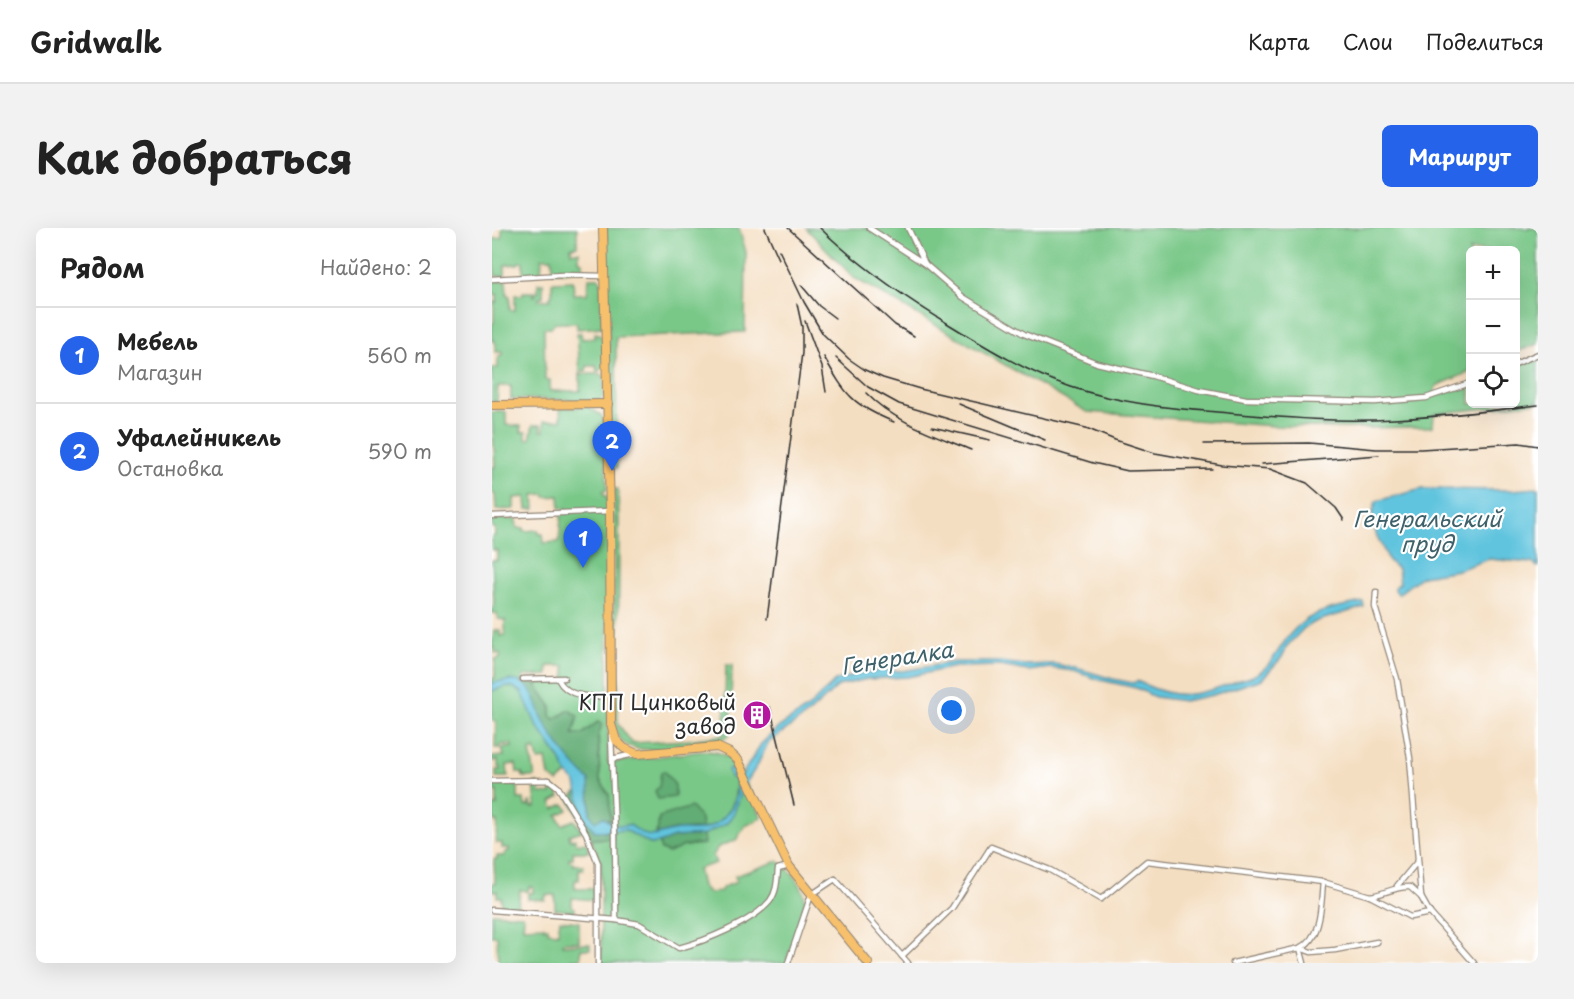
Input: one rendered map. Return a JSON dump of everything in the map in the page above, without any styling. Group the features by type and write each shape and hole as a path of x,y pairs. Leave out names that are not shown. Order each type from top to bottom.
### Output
{"main road":[{"path":"603,228 610,511 611,724 616,740 624,748 637,754 717,747 729,753 742,766 789,866 868,963"},
{"path":"492,405 608,404"}],"street":[{"path":"869,228 925,264 963,297 1024,334 1097,363 1154,375 1200,390 1246,399 1375,402 1425,398 1466,384"},
{"path":"908,228 925,264"},
{"path":"492,279 562,275 604,276"},
{"path":"1520,362 1538,354"},
{"path":"492,516 610,511"},
{"path":"1376,592 1374,606 1396,679 1404,716 1410,758 1421,897"},
{"path":"523,680 564,678"},
{"path":"558,679 560,683 581,696 611,696"},
{"path":"611,724 616,920"},
{"path":"612,759 637,754"},
{"path":"492,781 549,780 558,787 586,833 598,863 598,963"},
{"path":"902,956 952,908 991,847 1050,870 1101,899 1147,861 1323,882 1370,896 1410,917 1430,913"},
{"path":"1370,896 1382,894 1397,886 1417,862"},
{"path":"492,910 616,920 639,924 679,948 752,916 770,900 777,886 778,869 789,866"},
{"path":"788,963 811,895 835,879 908,963"},
{"path":"1233,963 1308,945 1314,934 1320,910 1323,882"},
{"path":"1397,886 1410,887 1421,897 1430,913 1474,963"},
{"path":"1300,948 1311,952 1335,951 1377,942"},
{"path":"1300,948 1304,963"}],"green space":[{"path":"577,228 577,246 571,247 571,252 579,252 579,261 583,262 583,271 553,272 552,258 542,258 541,273 523,275 523,262 519,262 505,265 505,276 495,276 492,239 502,238 502,229"},
{"path":"606,228 739,228 746,252 745,332 616,337 617,468 612,468"},
{"path":"806,228 1538,228 1538,344 1520,351 1520,246 1466,246 1466,374 1436,386 1434,396 1466,385 1466,408 1486,408 1434,414 1433,426 1426,427 1346,428 1274,426 1087,412 854,278"},
{"path":"589,278 599,278 601,281 602,327 577,329 577,323 555,323 551,328 544,328 545,380 550,380 550,391 580,391 580,374 600,374 604,376 604,396 600,400 511,399 511,386 498,386 497,402 492,402 492,368 498,368 498,357 502,356 502,352 495,352 495,341 492,341 494,302 497,302 497,294 492,294 492,281 506,281 507,295 510,296 510,310 515,310 515,295 533,292 535,296 535,292 538,292 538,283 543,283 543,297 539,297 539,300 550,300 552,283 573,281 574,294 587,294"},
{"path":"577,333 581,333 582,339 595,338 595,333 603,339 604,367 600,371 597,371 596,366 587,366 586,371 580,371"},
{"path":"1538,357 1538,402 1520,404 1520,364"},
{"path":"588,407 601,415 605,424 607,490 603,491 604,496 607,496 608,511 608,763 703,751 727,756 742,775 736,778 735,774 733,803 723,820 702,829 701,819 656,831 657,835 649,836 630,825 621,826 611,823 609,795 600,780 598,722 582,734 572,734 551,716 551,706 535,683 565,682 565,666 548,666 548,675 523,676 523,683 510,680 492,683 492,678 495,678 495,659 500,658 500,653 495,653 495,648 492,648 494,630 500,630 500,636 505,635 505,620 498,619 497,613 492,613 494,603 492,560 497,560 497,550 492,550 492,536 495,536 495,528 492,528 492,519 516,519 517,528 524,528 524,531 538,530 539,534 543,534 544,543 559,542 561,517 565,509 560,508 559,496 545,497 545,494 534,495 535,509 527,509 526,497 514,498 514,509 496,510 495,494 492,493 492,467 495,467 492,412 506,412 506,425 521,426 521,432 526,432 526,439 530,439 533,425 541,425 541,431 544,431 544,421 561,420 560,408"},
{"path":"614,489 618,489 619,519 618,724 632,743 724,735 726,665 732,665 730,734 723,740 671,748 643,749 624,743 615,728"},
{"path":"523,683 535,683 551,706 551,716 555,719 569,710 578,716 573,734 582,734 598,722 602,725 598,736 600,780 609,795 611,823 608,819 596,823 590,814 589,780 555,740"},
{"path":"506,686 522,692 536,724 560,759 567,774 558,782 549,776 546,759 538,760 535,749 530,751 535,777 523,777 522,773 517,773 516,764 507,765 508,777 496,777 496,770 500,770 500,767 498,767 498,760 492,761 492,757 504,756 502,748 512,747 511,744 495,748 496,721 492,720 492,691"},
{"path":"664,771 675,785 675,797 658,799 655,791 659,787 661,772"},
{"path":"534,783 539,783 540,793 551,794 551,786 556,789 560,797 551,802 554,809 564,804 568,810 557,815 562,825 574,820 582,831 569,835 570,840 575,839 577,844 586,842 589,852 573,852 573,858 569,858 569,861 573,862 573,865 583,865 583,869 579,869 579,880 575,880 575,889 594,889 593,900 572,898 572,907 575,908 575,912 555,909 555,895 546,895 545,900 528,899 528,893 533,893 533,887 529,887 528,891 520,890 518,907 502,906 501,897 497,897 497,891 492,891 492,884 495,883 494,859 497,859 497,856 504,856 509,848 502,848 502,843 496,843 497,821 494,821 492,806 497,806 497,791 492,790 492,785 518,786 518,799 524,799 525,806 529,806 531,802 532,807 536,807"},
{"path":"746,783 762,818 745,826 736,840 718,847 713,856 716,863 698,869 702,886 709,893 720,892 723,887 737,882 735,876 778,861 788,869 800,884 805,902 786,963 601,963 601,863 591,839 612,838 612,831 626,830 650,844 659,843 661,850 669,853 684,846 703,844 703,835 727,823"},
{"path":"579,792 582,816 605,832 612,831 613,838 591,839 569,799"},
{"path":"691,807 701,819 702,829 674,830 657,835 659,817"},
{"path":"703,835 704,844 684,846 669,853 661,850 659,843 674,837"},
{"path":"492,913 522,915 524,917 523,927 544,926 548,928 548,932 558,933 560,920 579,922 579,942 563,942 562,945 590,944 590,949 581,949 581,959 571,959 572,963 498,963 497,936 492,936"}],"water":[{"name":"Генеральский пруд","path":"1538,488 1538,567 1532,563 1489,559 1458,570 1422,576 1398,594 1394,588 1400,583 1398,569 1389,561 1376,534 1372,515 1376,501 1422,489"},
{"name":"Генералка","path":"1363,602 1364,607 1317,621 1304,628 1262,679 1213,695 1184,701 1155,697 1136,688 1100,680 1074,671 1051,668 1028,671 1000,666 955,667 907,677 867,679 838,686 808,714 768,743 727,823 703,835 674,837 650,844 626,830 595,831 582,816 576,783 567,774 560,759 536,724 522,692 506,686 492,691 492,683 504,681 517,681 528,688 556,741 589,780 590,814 595,822 603,817 611,823 620,826 630,825 644,834 654,836 669,831 705,829 720,820 732,806 737,790 737,781 730,777 728,769 731,768 736,778 740,778 761,744 779,727 808,708 835,681 878,670 903,671 954,662 1000,662 1025,665 1054,664 1113,679 1133,683 1137,681 1164,692 1198,693 1259,673 1271,661 1292,632 1310,618 1332,609"}],"railway":[{"path":"765,228 779,259"},
{"path":"788,228 895,325 914,336"},
{"path":"820,228 882,280 979,343 1039,374 1071,387 1107,397 1143,404 1198,410 1328,420 1430,417 1538,405"},
{"path":"779,250 804,302 823,334 849,359 865,370 920,389 1086,428 1155,453 1222,465 1270,469 1307,483 1336,508 1344,520"},
{"path":"801,285 819,306 835,318"},
{"path":"767,619 802,353 802,327 797,304"},
{"path":"805,321 822,367 826,392"},
{"path":"824,357 838,381 859,404 894,422"},
{"path":"836,358 868,387 899,404 1093,463 1128,471 1212,469"},
{"path":"866,393 902,420 971,450"},
{"path":"959,404 1045,440"},
{"path":"932,427 990,440"},
{"path":"1204,444 1309,443 1376,449 1421,449 1519,443 1538,446"},
{"path":"1262,464 1379,455"},
{"path":"770,707 794,805"}],"place":[{"name":"Уфалейникель","path":"612,471"},
{"name":"Мебель","path":"583,568"},
{"name":"КПП Цинковый завод","path":"757,715"}]}
